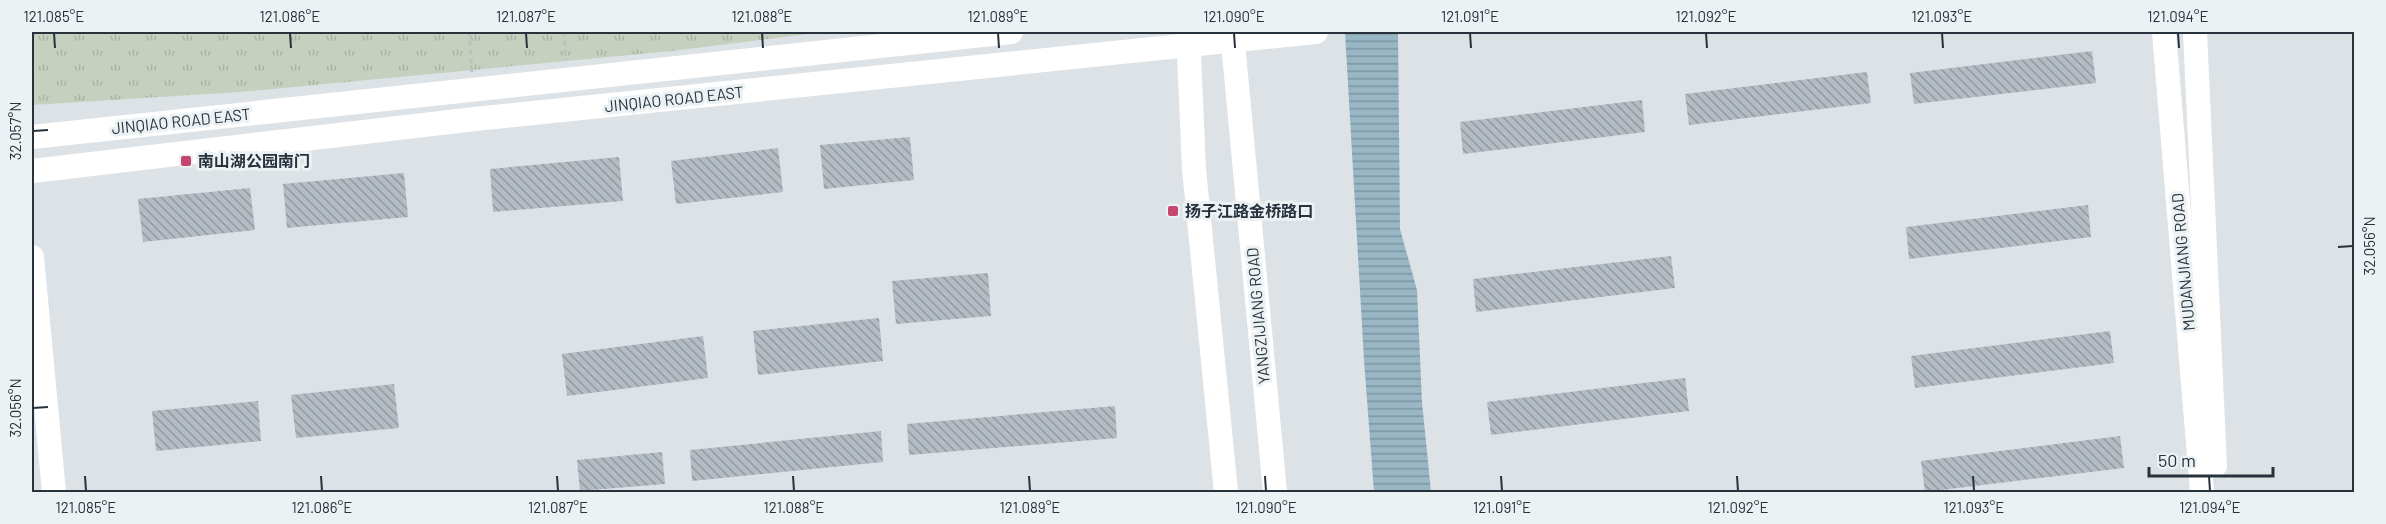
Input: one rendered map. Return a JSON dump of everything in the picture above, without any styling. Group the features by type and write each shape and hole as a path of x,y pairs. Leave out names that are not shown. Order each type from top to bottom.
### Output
{"street":[{"name":"JINQIAO ROAD EAST","path":"32,137 1011,32"},
{"name":"JINQIAO ROAD EAST","path":"32,171 1188,39 1316,32"},
{"name":"MUDANJIANG ROAD","path":"2164,32 2202,492"},
{"name":"MUDANJIANG ROAD","path":"2195,32 2217,492"},
{"name":"YANGZIJIANG ROAD","path":"1232,37 1275,492"},
{"path":"1188,39 1194,169 1226,492"},
{"path":"32,257 54,492"}],"green space":[{"path":"32,32 824,32 672,51 240,92 32,105"}],"water":[{"path":"1345,32 1398,32 1400,229 1417,290 1422,402 1431,492 1374,492"}],"building":[{"path":"2092,51 2096,83 1914,104 1910,73"},
{"path":"1867,72 1871,103 1689,125 1685,94"},
{"path":"1642,100 1645,132 1463,154 1460,122"},
{"path":"910,137 914,180 824,189 820,145"},
{"path":"778,148 783,192 676,204 671,161"},
{"path":"619,157 623,201 493,212 490,169"},
{"path":"404,173 408,217 287,228 283,184"},
{"path":"250,188 255,230 143,242 138,199"},
{"path":"2088,205 2091,237 1909,259 1906,227"},
{"path":"1671,256 1675,288 1476,312 1473,279"},
{"path":"988,273 991,316 896,324 892,281"},
{"path":"879,318 883,361 758,375 753,331"},
{"path":"2110,331 2114,363 1915,388 1911,356"},
{"path":"703,336 708,378 567,396 562,354"},
{"path":"1685,378 1689,411 1491,435 1487,402"},
{"path":"394,384 399,428 296,438 291,395"},
{"path":"258,401 261,441 156,451 152,411"},
{"path":"1115,406 1117,438 909,455 907,424"},
{"path":"881,431 883,462 692,481 690,450"},
{"path":"2120,436 2124,468 1925,492 1921,461"},
{"path":"662,452 665,484 580,491 577,460"}],"place":[{"name":"南山湖公园南门","path":"186,161"},
{"name":"扬子江路金桥路口","path":"1173,211"}]}
